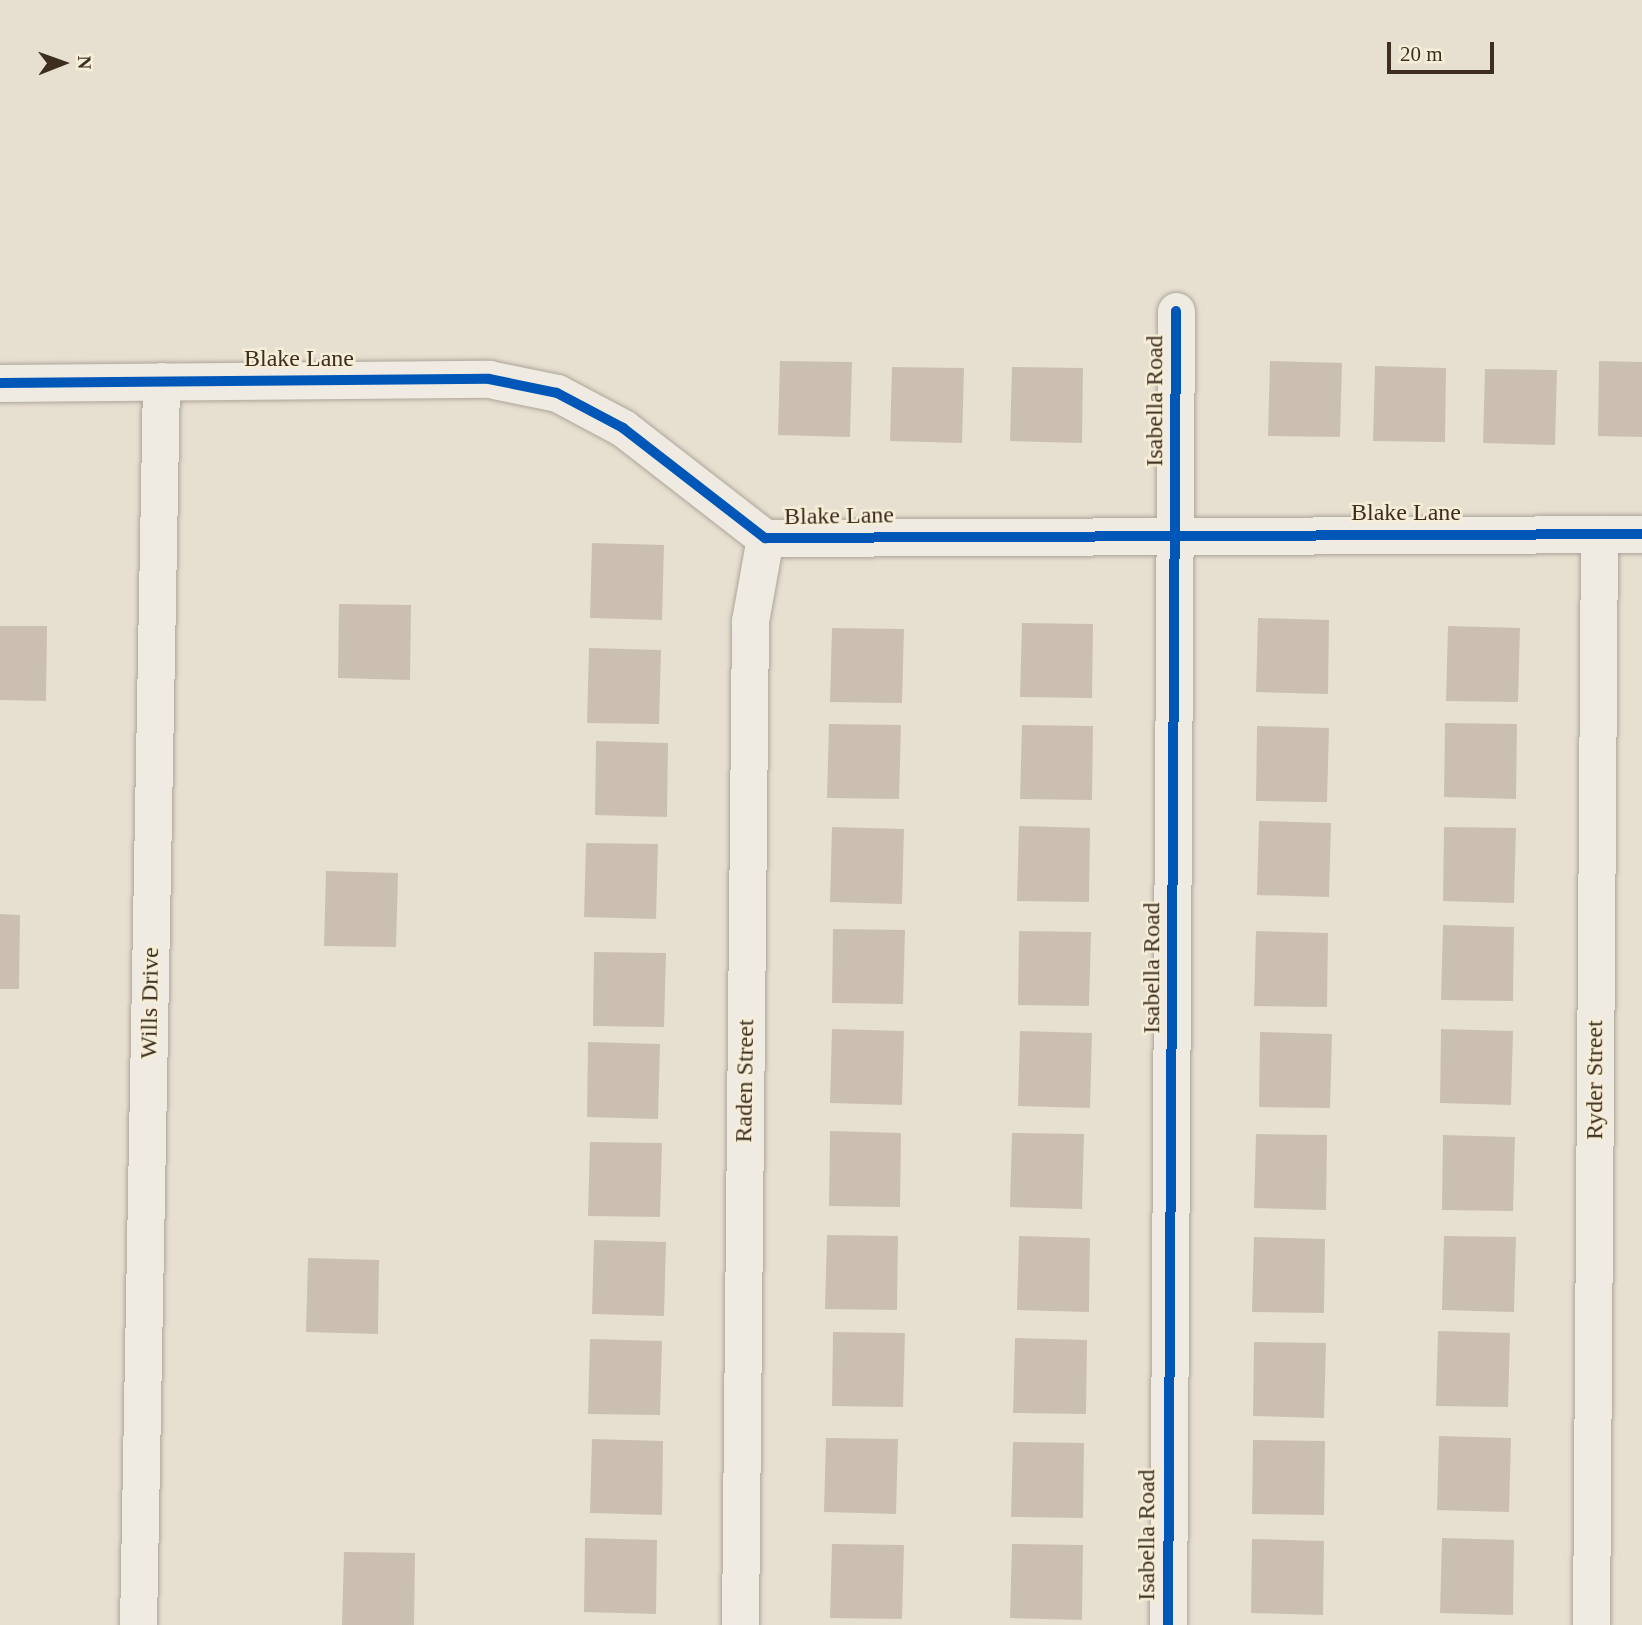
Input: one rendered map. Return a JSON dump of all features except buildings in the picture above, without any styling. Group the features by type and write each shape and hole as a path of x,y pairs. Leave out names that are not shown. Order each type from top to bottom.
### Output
{"street":[{"name":"Isabella Road","path":"1168,1625 1176,311"},
{"name":"Blake Lane","path":"0,383 489,379 557,393 623,428 765,538 1176,534 1642,534"},
{"name":"Wills Drive","path":"138,1625 161,381"},
{"name":"Ryder Street","path":"1591,1625 1599,534"},
{"name":"Raden Street","path":"740,1625 750,621 765,538"}],"cycle path":[{"path":"1168,1625 1176,311"},
{"path":"0,383 489,379 557,393 623,428 765,538 1642,534"}]}
